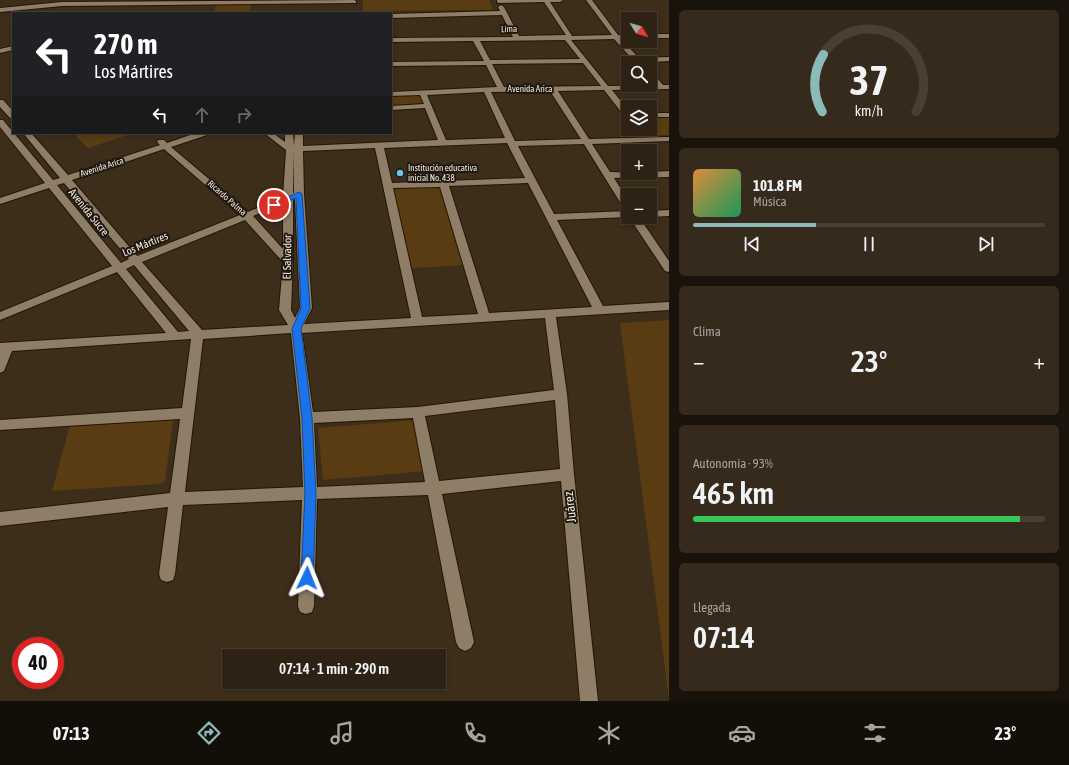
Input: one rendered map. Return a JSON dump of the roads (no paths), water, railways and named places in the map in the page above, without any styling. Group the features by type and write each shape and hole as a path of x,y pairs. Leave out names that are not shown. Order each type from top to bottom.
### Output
{"street":[{"path":"30,6 36,0"},
{"path":"516,38 498,0 560,0"},
{"path":"546,0 568,37 621,106"},
{"path":"589,0 616,37 633,56"},
{"path":"0,9 86,2 126,4 213,4 258,1 290,3 355,3"},
{"path":"22,7 28,12"},
{"path":"9,9 13,12"},
{"path":"392,16 503,13"},
{"path":"657,36 669,36"},
{"name":"Lima","path":"392,40 621,37"},
{"path":"475,38 502,89"},
{"path":"0,52 12,48"},
{"path":"657,60 669,59"},
{"path":"392,64 585,61"},
{"path":"657,81 665,87"},
{"name":"Avenida Arica","path":"392,94 502,89 665,87"},
{"path":"552,89 621,196"},
{"path":"486,90 550,217 600,311"},
{"path":"423,93 443,142"},
{"path":"5,106 12,115"},
{"path":"392,108 429,106"},
{"path":"657,115 669,115"},
{"name":"Avenida Sucre","path":"0,122 175,336"},
{"name":"Avenida Sucre","path":"28,134 198,334"},
{"name":"Avenida Arica","path":"162,144 182,134"},
{"name":"Avenida Arica","path":"0,201 64,176 162,144 200,134"},
{"path":"270,134 295,149 443,142 587,142 669,139"},
{"name":"El Salvador","path":"289,134 295,149 306,308 296,329"},
{"name":"El Salvador","path":"299,134 295,149 288,199 288,261 285,310 296,329 307,418 310,494 306,606"},
{"path":"645,136 648,140"},
{"name":"Ricardo Palma","path":"162,144 247,216 288,261"},
{"path":"380,145 387,186 418,321"},
{"path":"608,175 669,174"},
{"path":"387,186 532,180"},
{"name":"Avenida Arica","path":"0,196 49,182"},
{"path":"443,184 485,317"},
{"name":"Los Mártires","path":"0,316 299,194"},
{"path":"657,214 669,213"},
{"path":"550,217 621,214"},
{"path":"639,224 669,269"},
{"path":"0,368 4,347 669,306"},
{"name":"Juárez","path":"550,314 562,394 567,474 589,701"},
{"path":"167,574 198,334"},
{"path":"307,418 418,412 562,394"},
{"path":"418,412 465,642"},
{"path":"0,425 188,413"},
{"path":"0,519 177,499 434,488 567,474"}],"place":[{"name":"Institución educativa inicial No. 438","path":"400,173"}]}
